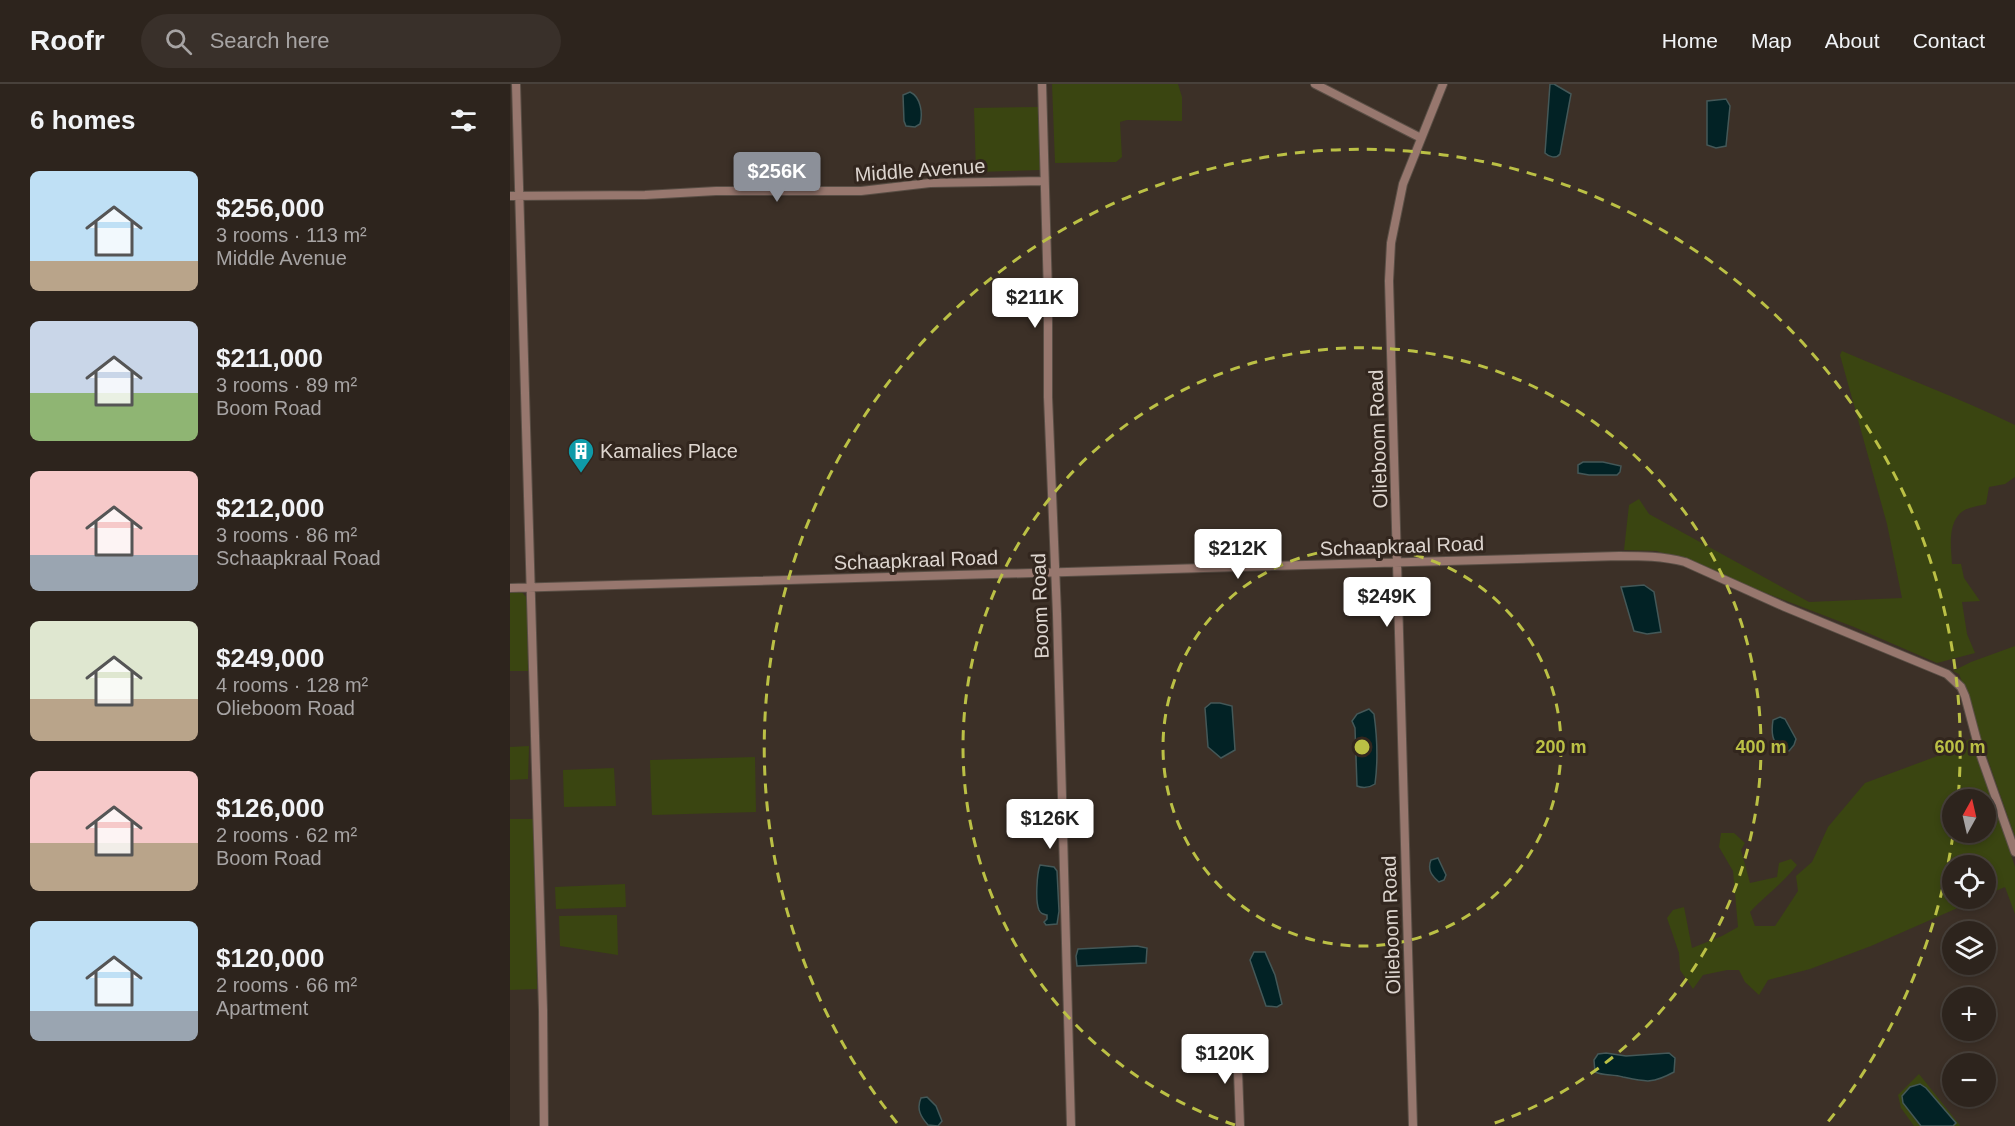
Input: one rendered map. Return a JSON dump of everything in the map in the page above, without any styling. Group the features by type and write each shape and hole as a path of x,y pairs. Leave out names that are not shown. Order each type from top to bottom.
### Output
{"street":[{"path":"516,84 514,196 530,587 543,1010 544,1126"},
{"name":"Boom Road","path":"1042,84 1048,294 1048,397 1071,1126"},
{"path":"1315,84 1421,138"},
{"name":"Olieboom Road","path":"1413,1126 1389,281 1396,216 1403,184 1443,84"},
{"name":"Middle Avenue","path":"514,196 645,195 716,191 861,191 930,183 1044,181"},
{"name":"Schaapkraal Road","path":"510,588 1619,556 1670,558 1685,562 1785,607 1947,674 1961,687 1965,696 1982,756 2015,852"},
{"path":"1240,1126 1238,1072 1239,1069 1245,1068"}],"green space":[{"path":"1052,84 1178,84 1182,97 1182,121 1127,120 1120,122 1122,157 1116,162 1055,163"},
{"path":"1039,107 1040,170 976,172 974,108"},
{"path":"1842,351 2015,425 2015,477 2005,484 1989,487 1986,504 1963,511 1952,528 1952,564 1961,564 1964,578 1980,601 1962,602 1967,634 1975,653 1937,663 1854,627 1657,551 1624,550 1629,505 1639,499 1649,514 1809,602 1902,598 1887,524 1840,355"},
{"path":"521,591 527,598 528,671 510,671 510,592"},
{"path":"2015,646 2015,837 1980,737 1974,712 1959,674 1953,671"},
{"path":"1972,738 1989,789 1942,789 1942,843 1996,843 1996,810 2015,867 2015,914 2005,887 1996,891 1996,855 1942,855 1942,909 1955,909 1871,946 1810,969 1768,980 1759,995 1745,982 1739,970 1703,975 1693,989 1680,970 1679,953 1667,918 1673,910 1684,907 1692,948 1738,927 1733,871 1719,847 1721,833 1734,833 1745,843 1741,850 1750,883 1777,877 1779,863 1791,859 1797,865 1750,912 1755,926 1775,926 1798,891 1796,876 1812,862 1828,827 1865,783 1940,755"},
{"path":"529,746 528,779 510,780 510,747"},
{"path":"755,757 756,812 652,815 650,760"},
{"path":"614,768 616,806 564,807 563,770"},
{"path":"510,819 534,819 537,989 510,990"},
{"path":"625,884 626,907 556,909 555,887"},
{"path":"617,915 618,955 560,946 559,916"},
{"path":"1919,1074 1942,1103 1942,1107 1945,1107 1960,1126 1914,1126 1901,1108 1898,1095"}],"water":[{"path":"1550,84 1571,94 1560,154 1555,157 1545,153"},
{"path":"910,92 917,98 921,111 920,124 915,127 906,126 904,121 903,95"},
{"path":"1726,99 1730,106 1726,146 1716,148 1707,145 1707,101"},
{"path":"1583,462 1603,462 1621,466 1620,472 1617,475 1578,473 1578,465"},
{"path":"1644,585 1654,592 1661,632 1647,634 1634,631 1621,587"},
{"path":"1211,703 1232,706 1235,750 1221,758 1208,747 1205,708"},
{"path":"1369,709 1374,714 1377,767 1375,784 1364,788 1357,786 1355,728 1352,721 1357,714"},
{"path":"1780,717 1785,719 1796,739 1789,751 1781,750 1773,736 1773,720"},
{"path":"1438,858 1446,875 1444,880 1439,882 1430,870 1431,860"},
{"path":"1040,865 1054,867 1057,871 1059,911 1057,924 1046,925 1044,922 1047,915 1042,914 1039,910 1037,887"},
{"path":"1137,946 1147,948 1146,963 1077,966 1078,949"},
{"path":"1254,952 1265,952 1275,975 1282,1004 1277,1007 1266,1006 1250,960"},
{"path":"1669,1053 1675,1058 1674,1072 1660,1079 1649,1081 1595,1072 1594,1060 1598,1054 1626,1056"},
{"path":"1920,1084 1926,1088 1956,1123 1953,1126 1921,1126 1903,1103 1902,1096 1910,1087"},
{"path":"927,1097 936,1106 942,1121 938,1126 928,1125 920,1113 921,1098"}],"place":[{"name":"Kamalies Place","path":"581,474"}]}
